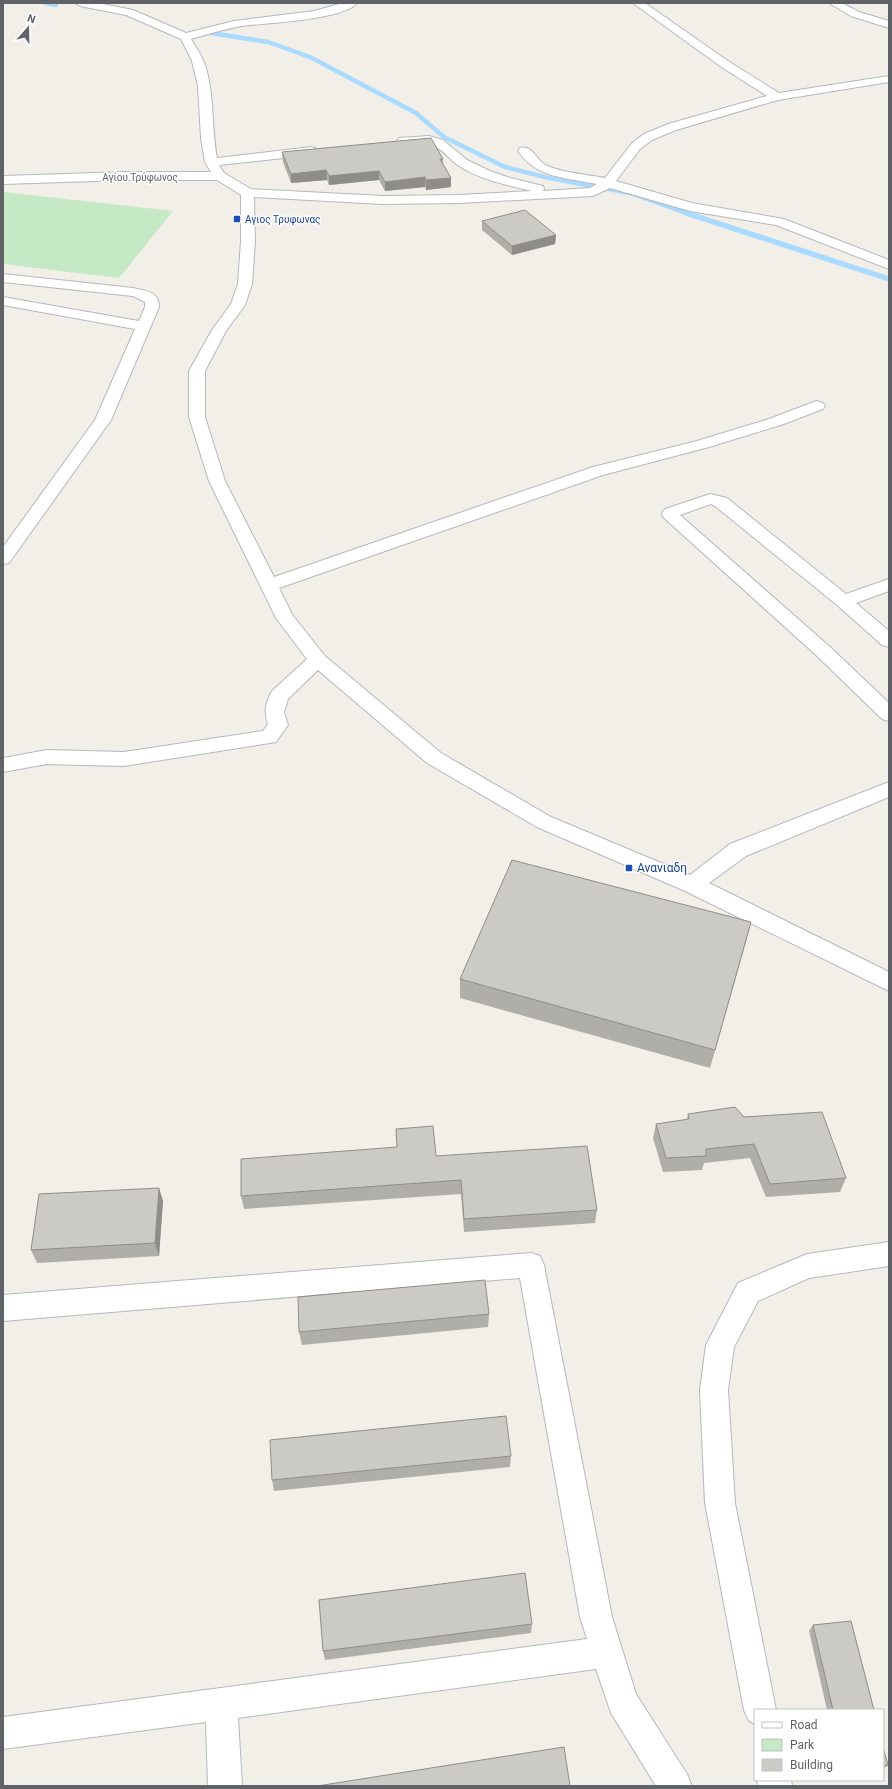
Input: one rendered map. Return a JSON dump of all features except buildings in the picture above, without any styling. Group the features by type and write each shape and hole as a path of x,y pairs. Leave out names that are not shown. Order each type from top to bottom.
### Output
{"street":[{"path":"80,3 129,12 185,37 198,61 204,86 207,138 211,162 220,176 248,193 383,200 561,195 602,188 636,146 648,137 672,128 778,97 889,79"},
{"path":"185,37 240,23 321,13 342,8 352,3"},
{"path":"638,3 693,40 747,80 778,97"},
{"path":"834,3 854,14 889,25"},
{"path":"394,142 417,140 439,142 463,163 486,174 502,180 561,195"},
{"path":"211,162 322,150"},
{"path":"524,151 539,166 602,188 690,207 778,222 889,265"},
{"name":"Αγίου Τρύφωνος","path":"3,180 117,176 220,176"},
{"path":"248,193 248,241 245,284 238,305 219,330 197,371 197,417 217,481 285,618 318,660 434,758 544,822 693,885 889,982"},
{"path":"3,278 133,292 145,295 152,300 152,307 145,326 103,420 3,559"},
{"path":"3,302 145,326"},
{"path":"269,585 599,471 627,466 787,419 817,406"},
{"path":"889,641 843,601 720,502 710,500 671,513 672,517 823,651 889,714"},
{"path":"843,601 889,585"},
{"path":"3,765 48,757 124,759 269,737 278,725 274,712 280,696 318,660"},
{"path":"693,885 738,850 885,794"},
{"path":"760,1709 720,1503 714,1390 720,1345 748,1292 807,1266 889,1254"},
{"path":"3,1308 530,1265 596,1617 622,1702 675,1786"},
{"path":"3,1733 606,1652"},
{"path":"220,1704 225,1786"}],"green space":[{"path":"3,192 173,211 119,278 3,264"}],"waterway":[{"path":"46,3 56,5"},
{"path":"211,33 268,42 310,57 416,113 444,137 505,167 549,178 630,193 688,214"},
{"path":"688,214 889,279"}],"place":[{"name":"Αγιος Τρυφωνας","path":"237,219"},
{"name":"Ανανιαδη","path":"629,868"}]}
